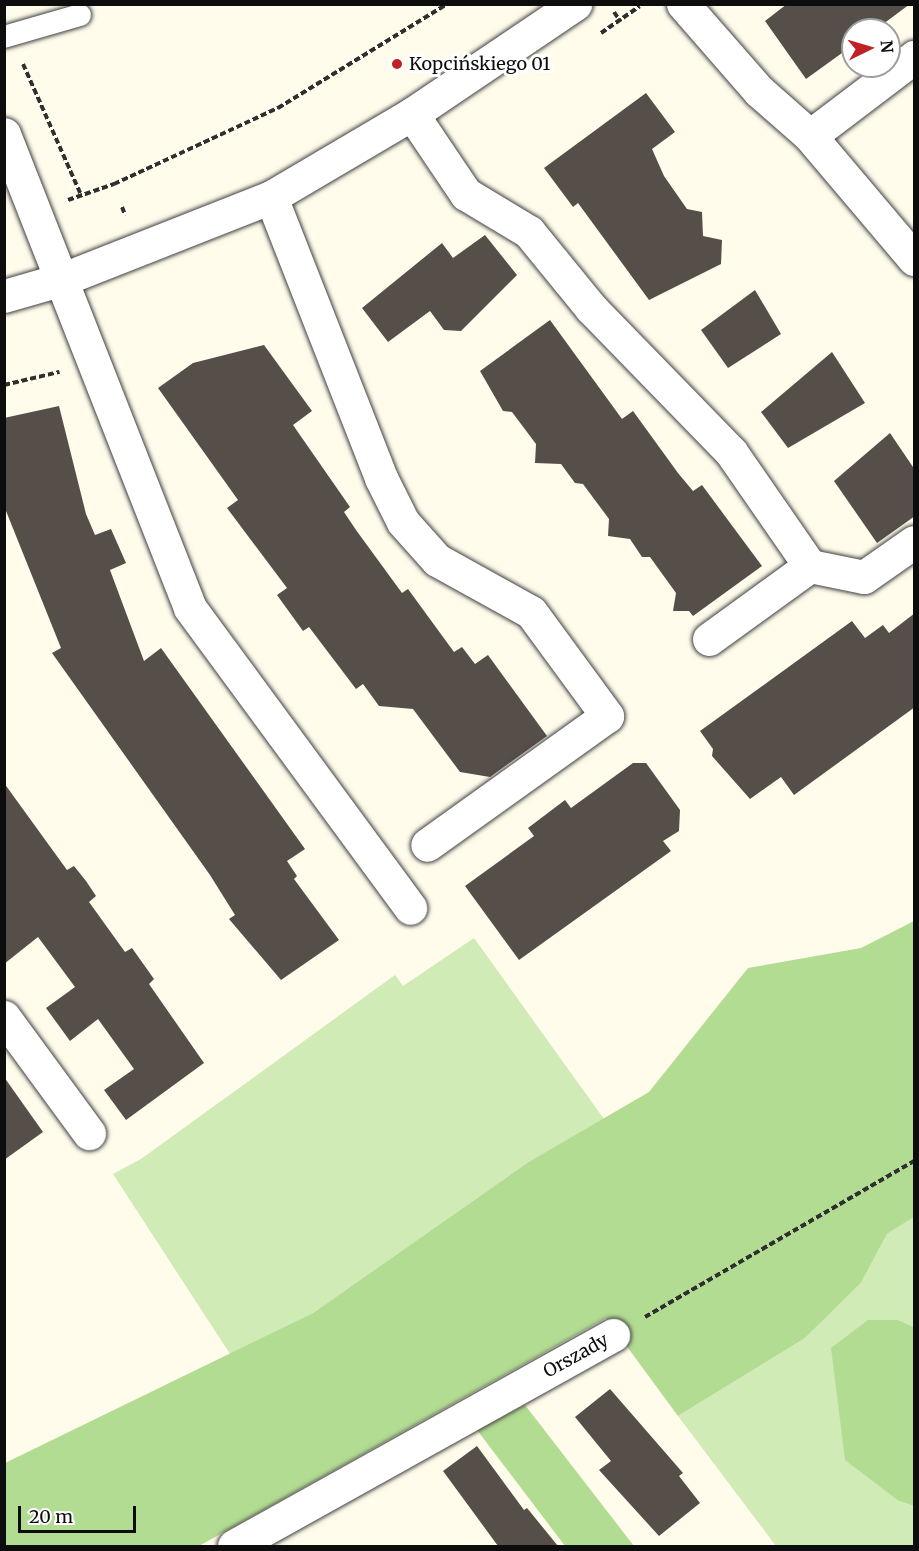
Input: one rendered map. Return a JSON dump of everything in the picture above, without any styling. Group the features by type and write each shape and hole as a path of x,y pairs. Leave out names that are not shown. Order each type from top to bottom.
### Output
{"street":[{"path":"4,296 63,279 271,196 412,114 574,4"},
{"path":"683,4 759,91 810,136 915,259"},
{"path":"810,136 915,57"},
{"path":"412,114 466,194 529,232 591,308 731,452 810,566 864,577 915,542"},
{"path":"4,134 63,279 136,479 190,608 410,908"},
{"path":"271,196 381,478 403,522 437,560 531,612 607,716 427,845"},
{"path":"709,639 810,566"},
{"path":"4,1017 89,1133"},
{"name":"Orszady","path":"234,1546 613,1335"}],"lane":[{"path":"9,36 80,15"}],"path":[{"path":"64,201 278,108 447,4"},
{"path":"601,33 640,6"},
{"path":"614,12 620,21"},
{"path":"9,36 81,195"},
{"name":"Orszady","path":"613,1335 915,1161"}],"green space":[{"path":"914,921 914,1217 887,1234 861,1283 805,1338 678,1416 606,1318 199,1546 5,1546 5,1463 313,1313 527,1163 649,1092 748,968 861,948"},
{"path":"474,938 604,1119 527,1163 313,1313 230,1354 113,1174 141,1159 395,975 403,986"},
{"path":"914,1217 914,1327 898,1320 899,1501 914,1506 914,1546 776,1546 678,1416 805,1338 861,1283 887,1234"},
{"path":"868,1320 898,1320 914,1327 914,1506 899,1501 845,1460 831,1348"},
{"path":"525,1405 634,1546 565,1546 477,1430"}],"building":[{"path":"787,4 910,4 891,18 841,18 841,54 806,79 765,21"},
{"path":"646,93 675,132 652,149 664,176 687,209 702,212 703,236 722,240 721,264 649,300 578,203 573,207 544,168"},
{"path":"485,235 517,275 461,331 444,330 430,311 388,342 362,308 442,243 453,258"},
{"path":"755,290 781,334 728,368 701,330"},
{"path":"550,320 622,419 633,411 693,491 702,485 762,566 693,616 689,611 673,611 676,593 650,557 642,557 630,539 608,536 609,519 583,484 575,483 561,464 535,463 536,444 512,412 503,411 480,371"},
{"path":"264,345 312,411 293,425 350,507 344,512 356,530 402,593 408,589 454,652 462,647 475,664 488,655 547,736 490,777 460,772 413,709 379,706 363,684 356,689 309,627 303,631 277,595 287,588 227,508 238,500 158,388 193,363"},
{"path":"832,352 865,403 788,448 761,412"},
{"path":"59,406 86,514 95,535 111,529 126,563 110,570 144,661 161,648 305,849 287,861 297,876 294,879 339,940 281,980 229,919 235,915 210,875 52,653 61,648 4,506 4,418"},
{"path":"890,433 915,470 915,516 877,543 834,481"},
{"path":"915,613 915,707 794,795 781,777 750,799 712,756 713,749 700,731 852,621 865,638 883,625 889,633"},
{"path":"633,763 646,763 680,810 679,831 663,841 671,851 519,960 465,886 534,836 528,828 565,800 571,808"},
{"path":"4,783 67,870 74,866 86,881 96,896 89,902 125,952 132,948 154,979 149,984 204,1063 126,1120 104,1090 134,1069 98,1019 70,1041 46,1008 75,987 38,937 4,964"},
{"path":"4,1077 43,1132 4,1160"},
{"path":"610,1389 683,1473 679,1476 700,1503 659,1536 599,1470 611,1461 575,1417"},
{"path":"477,1446 524,1510 527,1508 558,1546 498,1546 443,1471"}],"place":[{"name":"Kopcińskiego 01","path":"397,64"}]}
